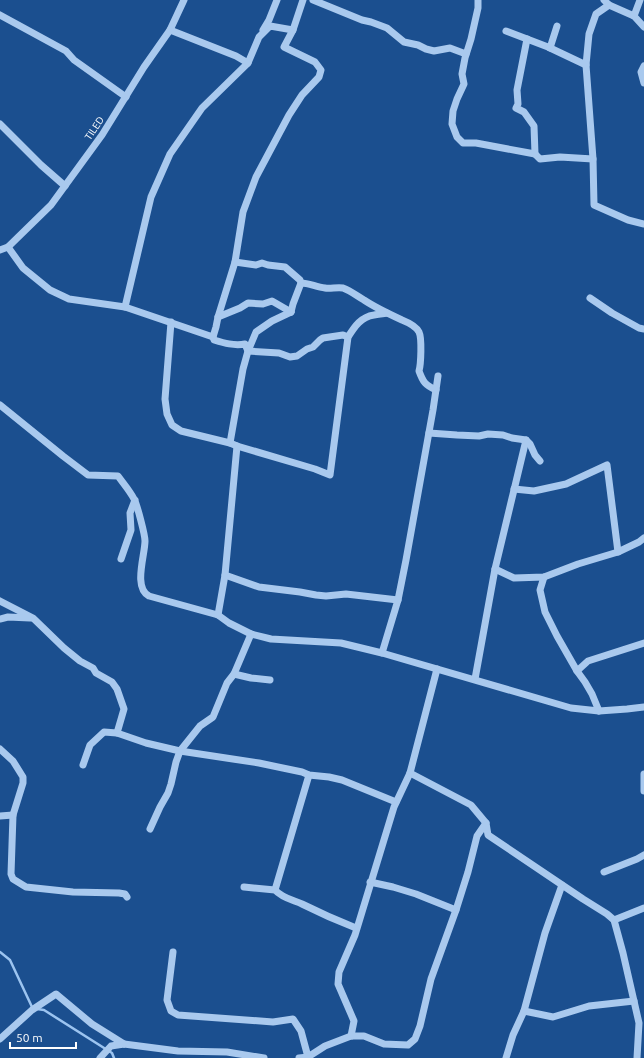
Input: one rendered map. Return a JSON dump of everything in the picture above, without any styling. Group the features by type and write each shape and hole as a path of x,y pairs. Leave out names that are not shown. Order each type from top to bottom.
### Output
{"street":[{"name":"TILED","path":"0,250 8,247 50,205 65,186 102,135 170,30 184,0"},
{"path":"125,307 151,197 170,154 202,108 248,63 277,0"},
{"path":"212,337 235,262 243,212 256,177 289,115 302,95 319,77 321,70 315,62 284,47 293,30 303,0"},
{"path":"313,0 362,20 387,28 404,42 434,51 450,48 466,54"},
{"path":"478,0 478,8 462,74 464,84 453,112 452,124 457,137 463,143 476,143 535,154 540,159 560,157 593,159"},
{"path":"634,16 640,0"},
{"path":"644,27 634,16 606,3 596,14 589,34 586,65 593,159 594,205 628,220 644,224"},
{"path":"0,15 66,51 74,60 126,97"},
{"path":"259,37 270,26 293,30"},
{"path":"550,48 557,26"},
{"path":"170,30 236,56 248,63"},
{"path":"506,31 527,38 586,65"},
{"path":"527,38 517,90 518,104 516,108 524,112 534,126 535,154"},
{"path":"644,66 641,72 644,83"},
{"path":"0,124 41,165 65,186"},
{"path":"8,247 23,268 50,290 69,299 125,307 212,337 214,340 227,344 245,344 248,351"},
{"path":"235,262 256,265 262,263 285,267 300,280 301,283"},
{"path":"291,312 301,283"},
{"path":"301,283 307,283 325,288 342,288 381,311 409,323 419,331 422,344 419,371 423,381 428,386 436,390"},
{"path":"590,298 612,313 639,328 644,329"},
{"path":"218,317 248,303 263,304 272,301 291,312"},
{"path":"218,615 225,575 233,445 243,369 248,351 256,332 272,321 291,312"},
{"path":"171,322 165,399 167,414 172,425 181,431 315,469 330,475 348,337 356,324 362,319 387,313"},
{"path":"248,351 279,353 290,357 297,356 314,346 323,338 343,335 348,337"},
{"path":"382,653 398,600 434,410 438,376"},
{"path":"0,405 88,475 118,476 135,499 145,540 141,574 142,588 145,594 149,596 218,615 229,623 251,634 271,638 341,643 475,679 571,708 599,711 644,707"},
{"path":"429,433 457,436 479,436 488,434 503,435 526,440 540,461"},
{"path":"475,679 495,569 526,440"},
{"path":"514,489 534,491 566,484 607,465 618,552"},
{"path":"121,559 131,530 130,513 135,499"},
{"path":"495,569 514,578 544,577 578,564 618,552 644,538"},
{"path":"225,575 259,587 326,596 346,594 398,600"},
{"path":"544,577 540,590 545,612 577,671 592,694 599,711"},
{"path":"0,600 33,618 64,648 80,661 93,668 96,673 112,682 117,689 124,709 117,733"},
{"path":"0,619 8,617 33,618"},
{"path":"150,829 168,793 180,751 200,726 213,717 251,634"},
{"path":"577,671 588,661 644,642"},
{"path":"351,1036 354,1021 338,984 339,972 355,935 370,882 396,802 410,773 437,669"},
{"path":"234,674 270,680"},
{"path":"83,765 90,745 104,732 117,733 146,743 180,751 271,765 309,775 342,780 396,802"},
{"path":"0,749 13,761 23,777 23,783 13,815 11,874 13,879 26,887 73,892 119,893 125,894 127,897"},
{"path":"410,773 471,804 486,823 488,835 614,920 639,1023 637,1058"},
{"path":"644,774 644,791"},
{"path":"275,890 309,775"},
{"path":"0,816 13,815"},
{"path":"299,1058 308,1057 325,1046 351,1036 364,1036 384,1044 408,1045 415,1039 420,1026 431,978 456,910 477,836 486,823"},
{"path":"604,872 644,855"},
{"path":"370,882 394,887 416,894 456,910"},
{"path":"506,1058 513,1035 524,1011 545,933 562,885"},
{"path":"244,887 275,890 289,899 316,912 356,928"},
{"path":"614,920 644,908"},
{"path":"173,952 167,1000 171,1011 178,1015 273,1022 293,1019 301,1031 308,1057"},
{"path":"0,1039 32,1010 56,994 92,1024 124,1044"},
{"path":"524,1011 553,1017 589,1006 634,1001"},
{"path":"100,1058 111,1046 124,1044 178,1052 227,1052 264,1058"},
{"path":"178,1052 183,1058"}],"waterway":[{"path":"0,952 10,960 32,1007"},
{"path":"37,1009 44,1010 112,1053 114,1058"}]}
